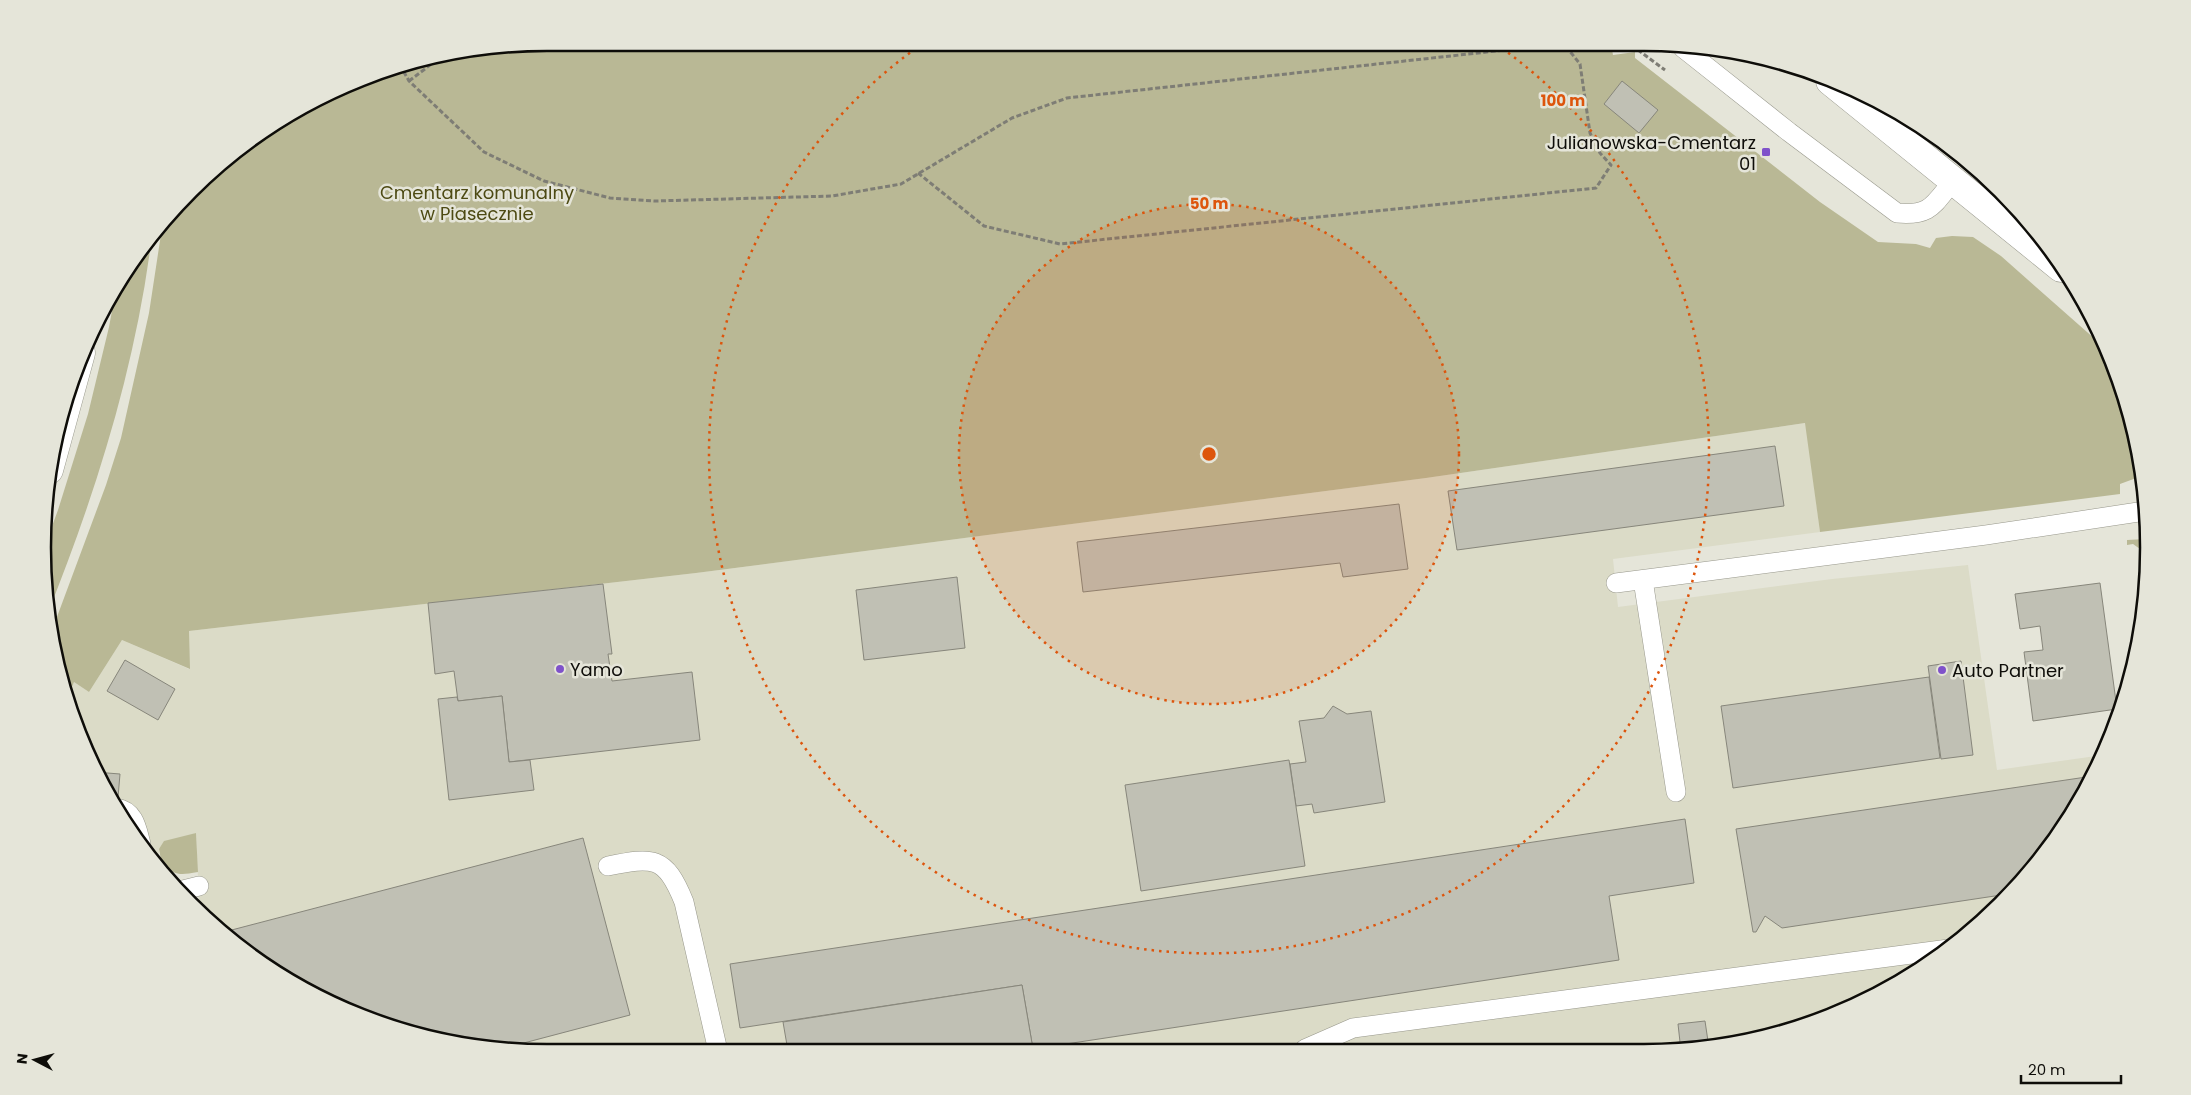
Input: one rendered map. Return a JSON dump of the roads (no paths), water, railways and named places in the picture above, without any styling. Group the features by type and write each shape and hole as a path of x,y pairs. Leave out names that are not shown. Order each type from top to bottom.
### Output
{"street":[{"path":"1850,96 2042,252"}],"lane":[{"path":"1690,53 1788,132 1897,214 1912,215 1928,210 1953,181"},
{"path":"1616,583 1986,535 2139,512"},
{"path":"1643,580 1676,792"},
{"path":"608,866 639,860 653,860 662,866 676,882 684,902 716,1044"},
{"path":"188,889 199,886"},
{"path":"1316,1044 1353,1028 1930,953"}],"place":[{"name":"Julianowska-Cmentarz 01","path":"1766,152"},
{"name":"Yamo","path":"560,669"},
{"name":"Auto Partner","path":"1942,670"}],"park label":[{"name":"Cmentarz komunalny w Piasecznie","path":"477,202"}]}
